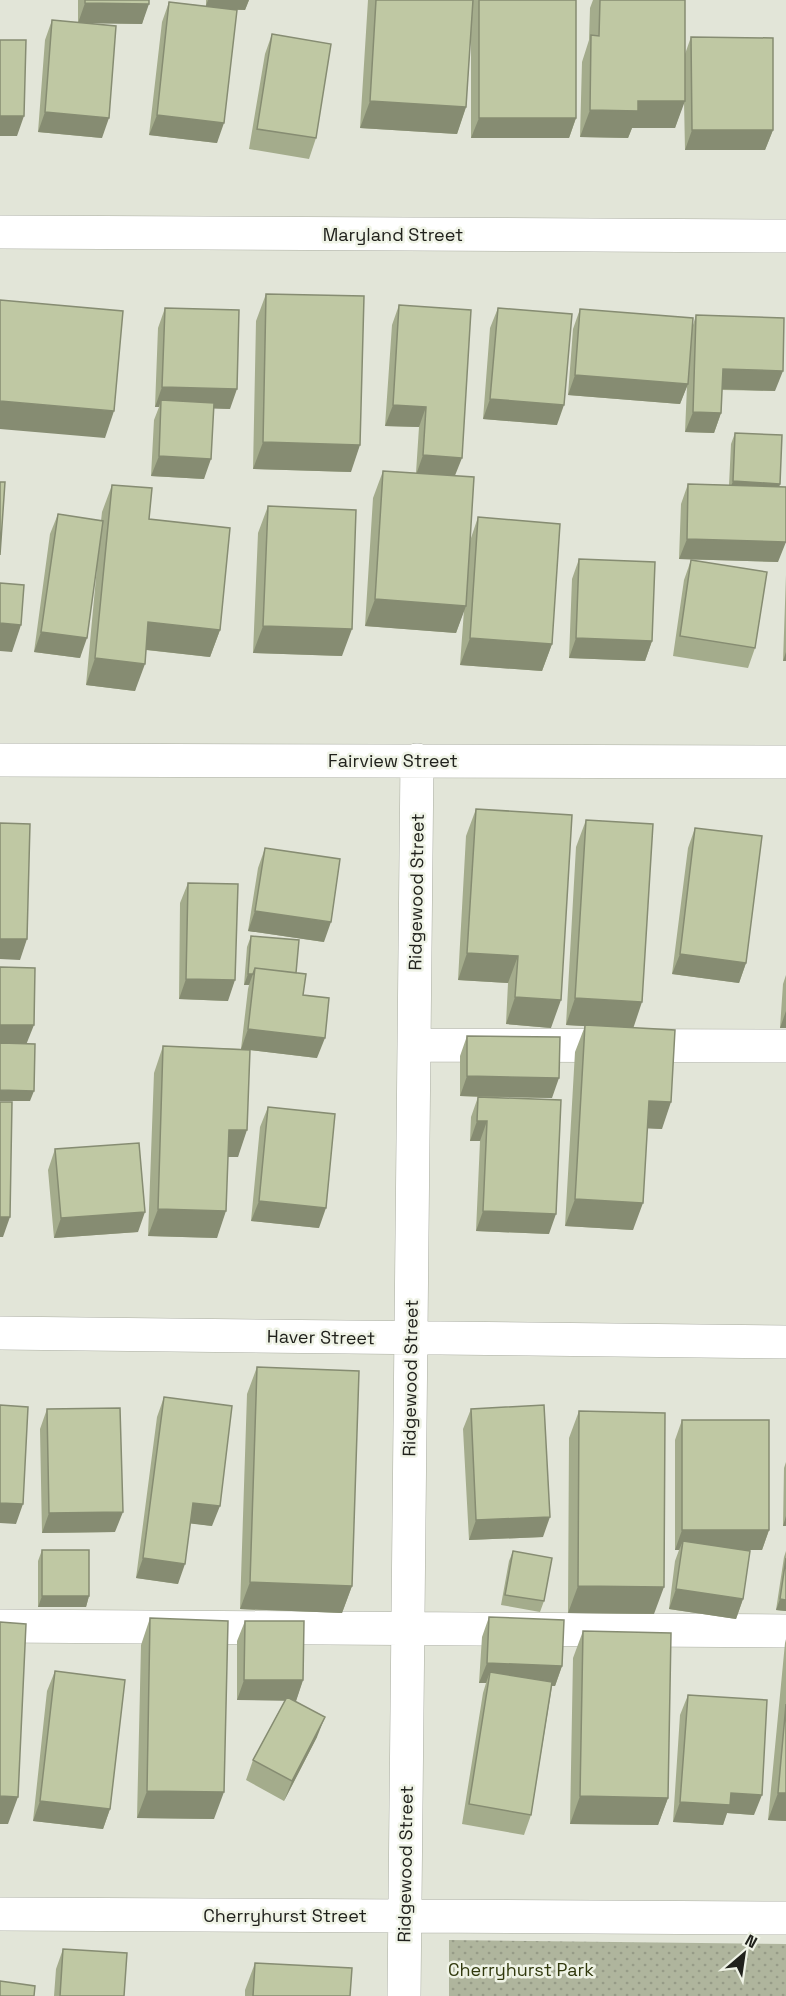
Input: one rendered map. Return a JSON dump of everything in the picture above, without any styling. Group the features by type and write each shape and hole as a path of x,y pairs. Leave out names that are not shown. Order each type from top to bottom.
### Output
{"street":[{"name":"Maryland Street","path":"0,232 786,236"},
{"name":"Fairview Street","path":"0,760 786,762"},
{"name":"Ridgewood Street","path":"404,1996 417,760"},
{"path":"414,1045 786,1046"},
{"name":"Haver Street","path":"0,1333 786,1342"},
{"path":"0,1626 786,1631"},
{"name":"Cherryhurst Street","path":"0,1914 786,1918"}],"green space":[{"name":"Cherryhurst Park","path":"449,1940 786,1944 786,1996 449,1996"}],"building":[{"path":"85,0 149,0 149,4 85,3"},
{"path":"376,0 473,0 466,107 370,101"},
{"path":"479,0 576,0 576,118 479,118"},
{"path":"600,0 685,0 685,101 638,101 638,111 590,110 591,35 599,36"},
{"path":"169,2 237,10 224,123 157,115"},
{"path":"52,20 116,26 109,118 45,112"},
{"path":"272,34 331,44 316,138 257,129"},
{"path":"691,37 773,38 773,130 692,130"},
{"path":"0,40 26,40 24,116 0,116"},
{"path":"266,294 364,296 360,445 263,442"},
{"path":"0,300 123,311 114,411 0,401"},
{"path":"399,305 471,310 462,458 423,455 426,407 393,405"},
{"path":"165,308 239,310 237,389 162,387"},
{"path":"498,308 572,314 564,405 490,399"},
{"path":"580,309 693,318 688,384 575,375"},
{"path":"696,315 784,318 783,371 723,369 721,413 693,412"},
{"path":"161,400 214,403 211,459 159,456"},
{"path":"735,433 782,435 780,484 733,481"},
{"path":"383,471 474,477 466,606 375,599"},
{"path":"0,482 5,482 0,555"},
{"path":"688,484 786,487 786,542 687,539"},
{"path":"112,485 152,488 149,519 230,528 220,630 148,622 145,664 95,658"},
{"path":"268,506 356,510 352,629 263,626"},
{"path":"58,514 103,521 87,638 41,632"},
{"path":"478,517 560,524 552,644 470,638"},
{"path":"579,559 655,562 652,641 576,638"},
{"path":"691,560 767,572 755,648 680,636"},
{"path":"0,583 24,585 21,625 0,623"},
{"path":"476,809 572,815 561,1000 515,997 518,956 467,953"},
{"path":"586,820 653,824 642,1002 575,998"},
{"path":"0,823 30,824 27,939 0,939"},
{"path":"695,828 762,836 746,963 680,954"},
{"path":"265,848 340,859 331,922 255,911"},
{"path":"188,883 238,884 235,980 186,979"},
{"path":"251,936 299,940 296,973 255,968 253,974 248,974"},
{"path":"0,967 35,968 34,1025 0,1025"},
{"path":"255,968 306,974 303,995 329,998 325,1038 248,1029"},
{"path":"585,1025 675,1030 671,1102 649,1101 643,1203 575,1199"},
{"path":"467,1036 560,1037 559,1078 467,1076"},
{"path":"0,1043 35,1044 34,1091 0,1090"},
{"path":"163,1046 250,1050 247,1130 229,1130 226,1211 158,1209"},
{"path":"478,1097 561,1100 556,1214 483,1211 487,1121 477,1121"},
{"path":"0,1102 12,1102 10,1217 0,1217"},
{"path":"268,1107 335,1114 326,1208 259,1201"},
{"path":"139,1143 145,1212 61,1218 55,1149"},
{"path":"257,1367 359,1371 352,1586 250,1582"},
{"path":"164,1397 232,1406 220,1506 193,1503 185,1564 143,1558"},
{"path":"0,1405 28,1407 23,1504 0,1503"},
{"path":"544,1405 550,1517 476,1520 471,1409"},
{"path":"120,1408 123,1512 49,1513 47,1409"},
{"path":"579,1411 665,1413 664,1587 578,1586"},
{"path":"682,1420 769,1420 769,1530 682,1530"},
{"path":"683,1541 750,1551 743,1599 676,1589"},
{"path":"42,1550 89,1550 89,1596 42,1596"},
{"path":"513,1551 552,1558 544,1601 505,1595"},
{"path":"786,1558 786,1600 780,1599"},
{"path":"489,1617 564,1620 562,1666 487,1663"},
{"path":"150,1618 228,1621 224,1792 147,1791"},
{"path":"245,1621 304,1621 303,1680 244,1680"},
{"path":"0,1622 26,1624 18,1797 0,1796"},
{"path":"583,1631 671,1633 668,1798 580,1796"},
{"path":"55,1671 125,1680 110,1809 40,1801"},
{"path":"490,1672 552,1682 531,1815 469,1804"},
{"path":"688,1695 767,1700 762,1795 731,1793 730,1805 680,1802"},
{"path":"287,1697 325,1717 292,1781 253,1760"},
{"path":"786,1704 786,1793 778,1793"},
{"path":"63,1949 127,1953 124,1996 60,1996"},
{"path":"255,1963 352,1968 350,1996 253,1996"},
{"path":"0,1981 35,1986 34,1996 0,1996"}]}
